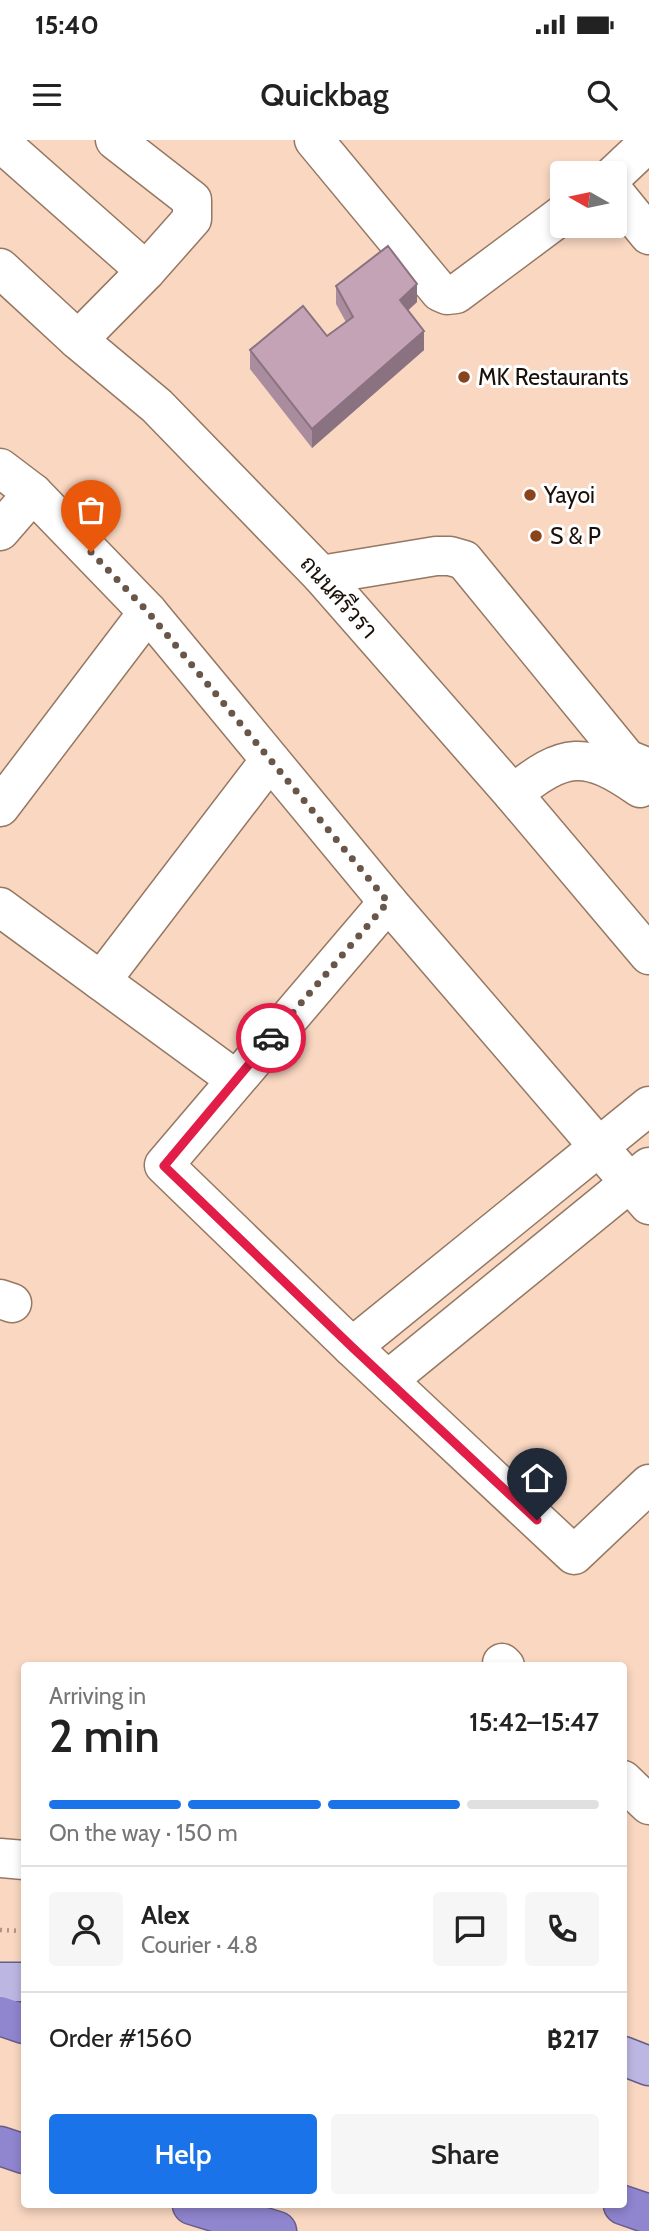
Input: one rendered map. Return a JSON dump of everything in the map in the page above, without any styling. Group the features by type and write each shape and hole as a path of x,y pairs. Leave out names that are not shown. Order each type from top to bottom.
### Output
{"highway":[{"path":"0,2016 21,2023"},
{"path":"0,2147 21,2153"},
{"path":"627,2206 649,2214"},
{"path":"202,2208 277,2231"}],"main road":[{"path":"0,1982 21,1982"},
{"path":"627,2058 649,2066"}],"street":[{"path":"78,340 146,271 192,219 192,200 115,140"},
{"path":"314,140 440,292 447,295 456,295 550,224"},
{"path":"0,142 146,271"},
{"path":"627,163 649,142"},
{"path":"627,208 649,235"},
{"name":"ถนนศรีวรา","path":"0,268 78,340 157,406 321,575 513,794 649,955"},
{"path":"0,468 33,493 148,612 388,902 599,1147 643,1185 388,1380"},
{"path":"0,531 33,493"},
{"path":"321,575 436,555 464,560 627,759 649,768"},
{"path":"0,807 148,612"},
{"path":"101,981 270,760"},
{"path":"513,794 541,771 566,762 593,761 611,768 649,795"},
{"path":"388,902 235,1079 164,1166 574,1555 649,1484"},
{"path":"0,907 235,1079"},
{"path":"352,1347 649,1106"},
{"path":"627,1784 649,1805"},
{"path":"0,1858 21,1860"}],"path":[{"path":"0,1930 21,1931"}],"building":[{"path":"388,246 417,284 400,300 424,331 312,429 250,350 303,306 327,336 353,317 336,286"}],"way so far":[{"path":"91,552 148,612 388,902 271,1038"}],"place":[{"name":"MK Restaurants","path":"464,377"},
{"name":"Yayoi","path":"530,495"},
{"name":"S & P","path":"536,536"}],"route":[{"path":"271,1038 164,1166 537,1520"}]}
